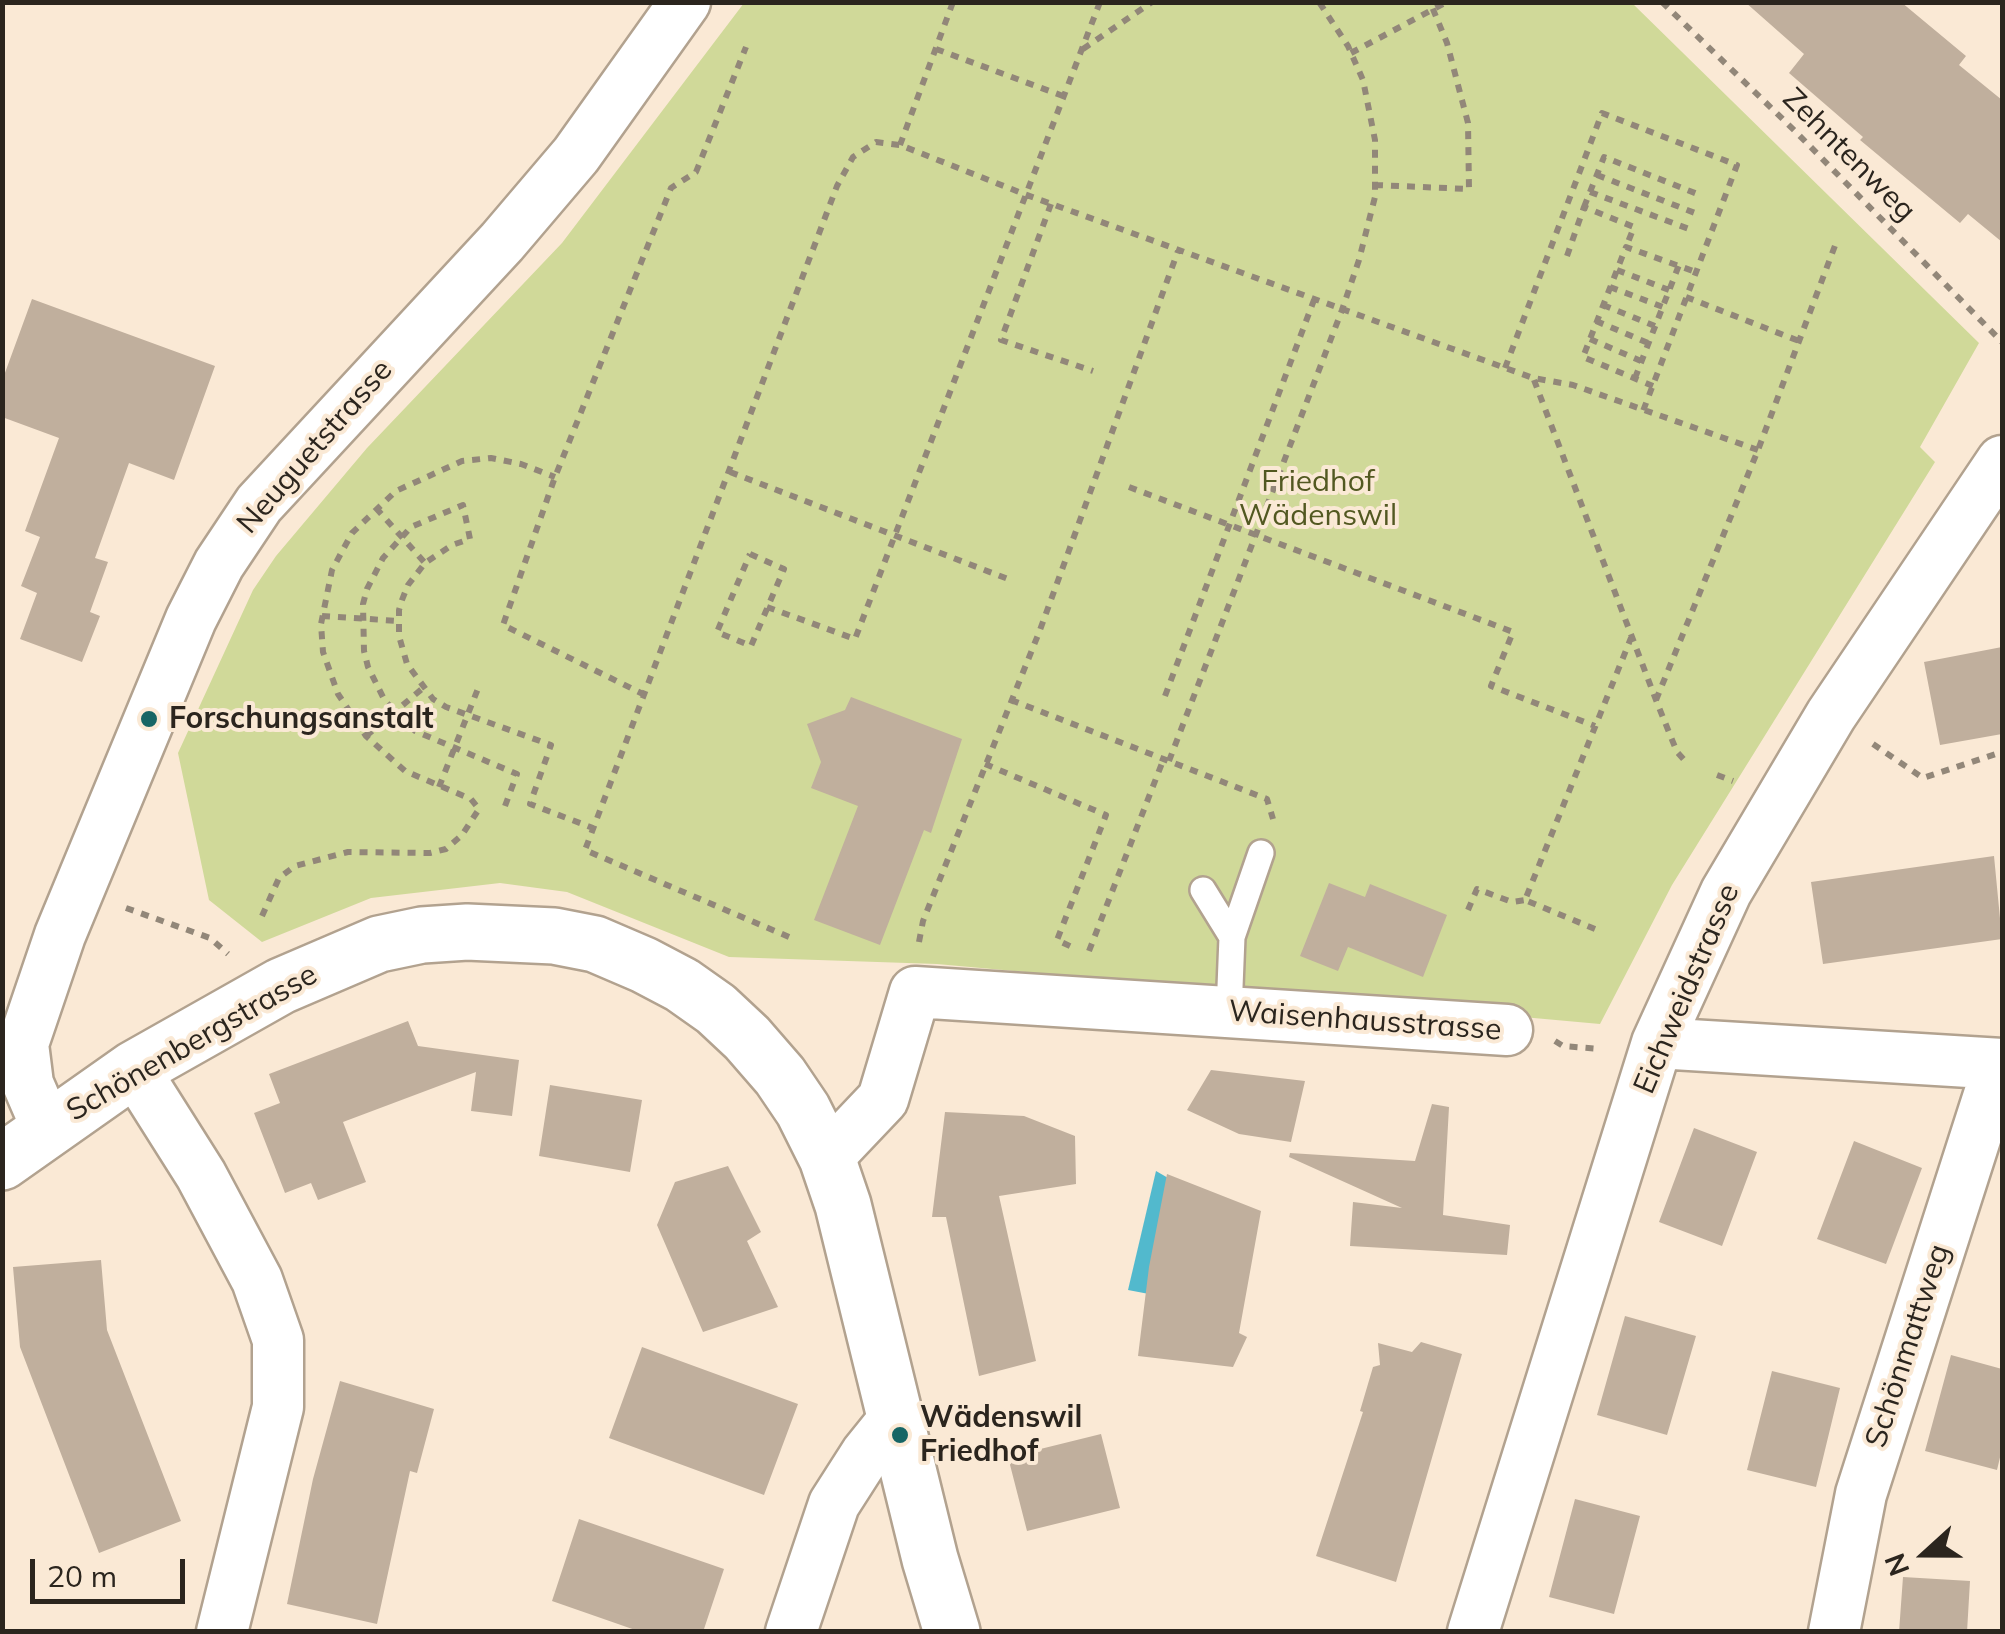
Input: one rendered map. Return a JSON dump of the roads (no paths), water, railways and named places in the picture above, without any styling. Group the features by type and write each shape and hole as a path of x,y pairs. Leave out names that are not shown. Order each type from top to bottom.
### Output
{"street":[{"name":"Neuguetstrasse","path":"47,1128 12,1038 60,936 192,619 219,564 259,504 502,242 576,155 685,2"},
{"name":"Eichweidstrasse","path":"1474,1632 1656,1044 1726,892 1831,715 2002,460"},
{"name":"Schönenbergstrasse","path":"2,1162 134,1069 281,986 379,944 422,935 467,932 554,936 596,944 644,965 716,1010 780,1076 803,1110 827,1158 843,1205 930,1559 952,1632"},
{"name":"Waisenhausstrasse","path":"827,1158 883,1098 915,992 1507,1030"},
{"path":"1656,1044 2001,1064"},
{"name":"Schönmattweg","path":"1834,1632 1861,1494 2001,1064"},
{"path":"134,1069 202,1175 257,1280 278,1340 278,1407 222,1632"},
{"path":"791,1632 834,1504 895,1418"}],"lane":[{"path":"1229,1012 1232,937 1261,853"},
{"path":"1203,890 1232,937"}],"water":[{"path":"1156,1171 1175,1182 1149,1294 1128,1290"}],"place":[{"name":"Forschungsanstalt","path":"149,719"},
{"name":"Wädenswil Friedhof","path":"900,1435"}],"park label":[{"name":"Friedhof Wädenswil","path":"1318,499"}]}
